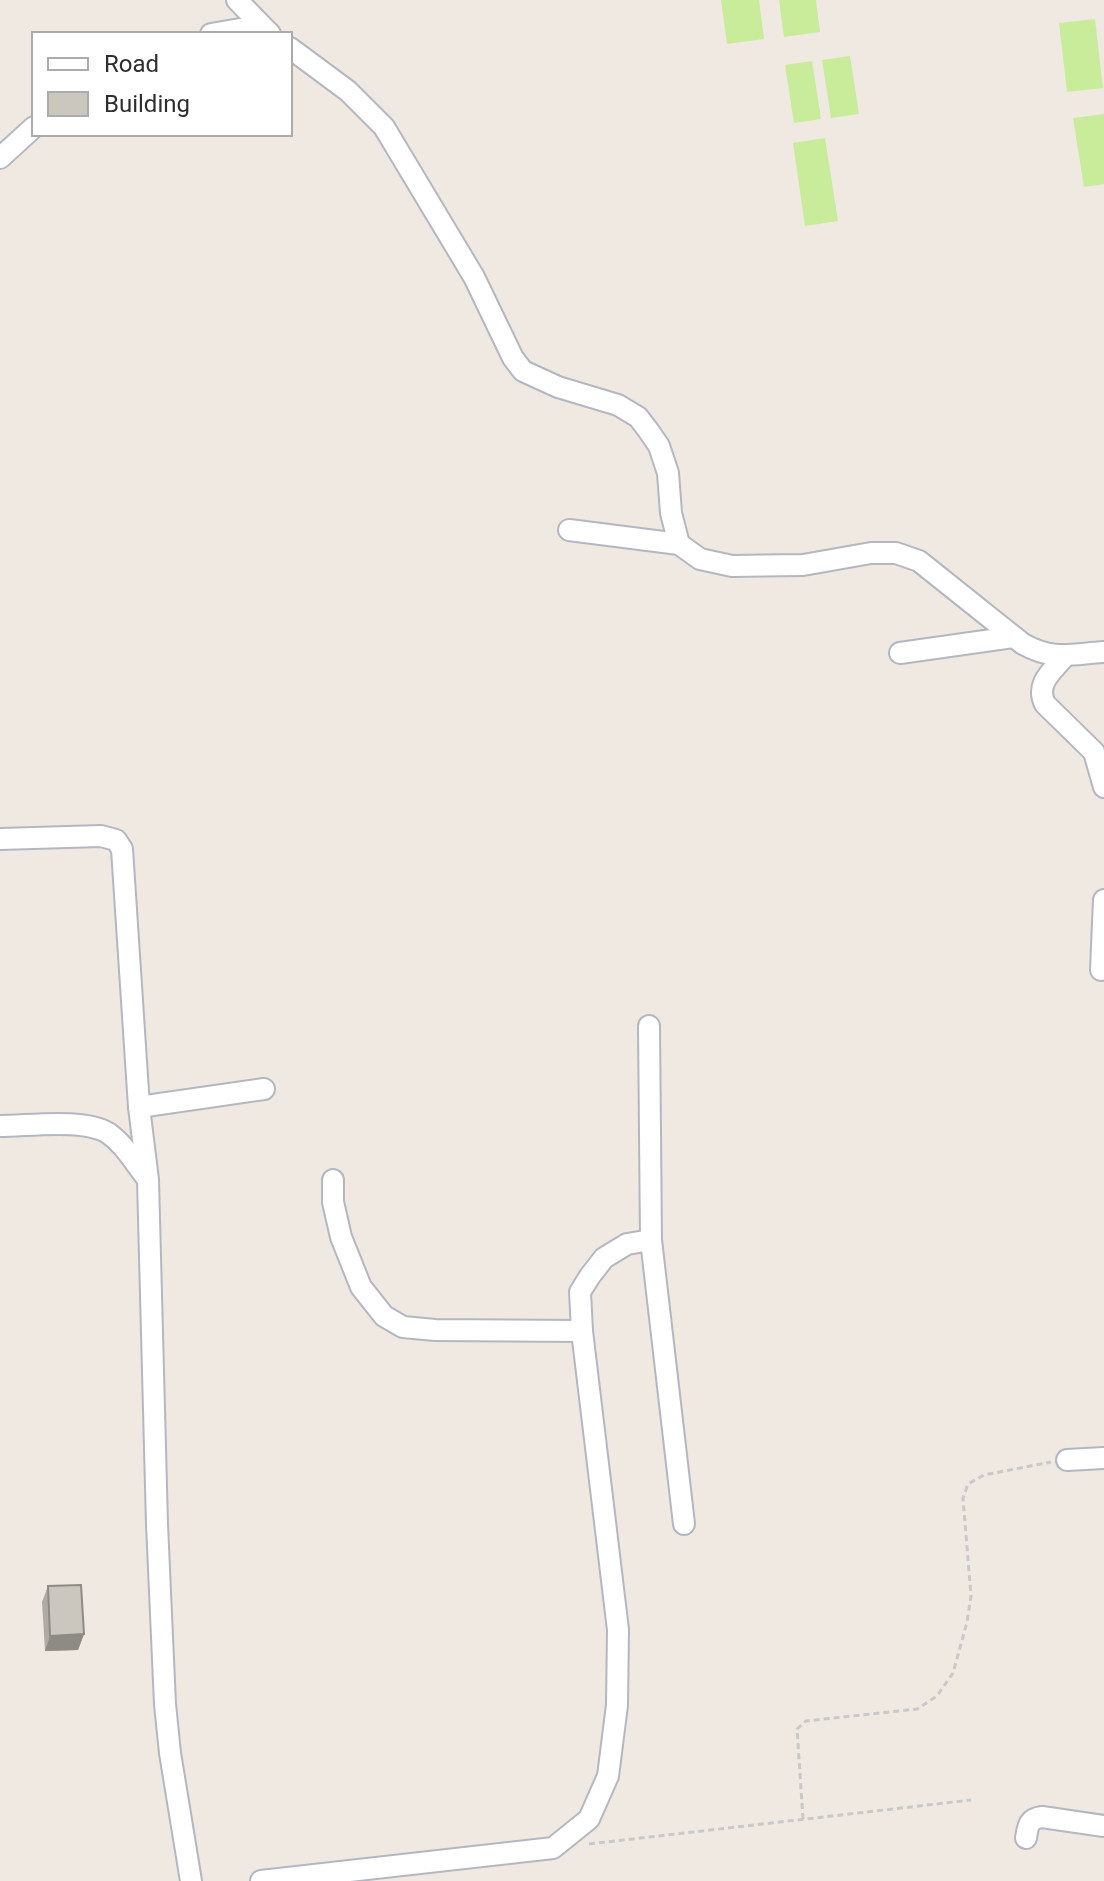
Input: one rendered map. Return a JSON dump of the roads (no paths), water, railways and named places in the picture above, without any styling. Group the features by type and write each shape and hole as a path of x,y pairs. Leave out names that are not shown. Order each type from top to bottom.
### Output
{"street":[{"path":"237,0 267,32"},
{"path":"223,32 240,29 257,32"},
{"path":"292,49 348,91 384,127 474,277 513,358 523,371 558,387 618,405 638,417 659,446 668,473 671,513 679,544"},
{"path":"0,158 32,129"},
{"path":"569,530 679,544 700,559 732,566 803,565 871,553 896,553 919,561 1013,637 1040,654 1065,656 1104,652"},
{"path":"900,653 1013,637"},
{"path":"1065,656 1043,683 1041,695 1045,704 1094,752 1104,787"},
{"path":"0,839 101,836 116,840 122,849 139,1107 148,1180 165,1704 191,1881"},
{"path":"1101,970 1104,900"},
{"path":"649,1026 651,1240 684,1524"},
{"path":"139,1107 264,1089"},
{"path":"0,1126 88,1125 107,1132 121,1144 148,1180"},
{"path":"333,1180 333,1202 341,1237 361,1287 384,1316 403,1327 435,1330 582,1331"},
{"path":"261,1881 553,1848 589,1819 608,1776 617,1705 618,1630 580,1292 604,1258 627,1244 651,1240"},
{"path":"1067,1460 1104,1458"},
{"path":"1026,1838 1029,1822 1033,1818 1104,1826"}]}
